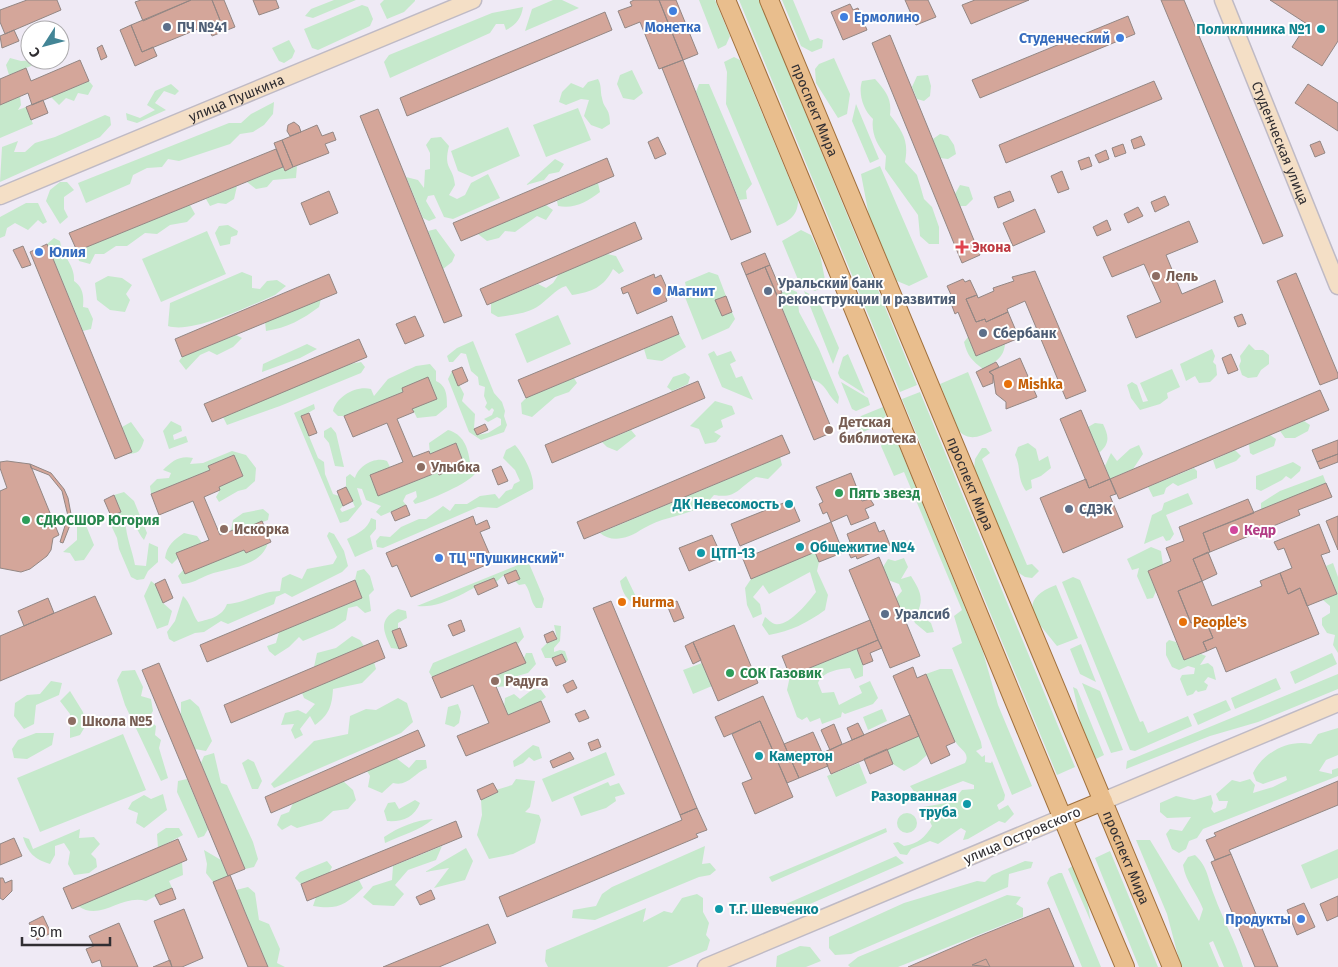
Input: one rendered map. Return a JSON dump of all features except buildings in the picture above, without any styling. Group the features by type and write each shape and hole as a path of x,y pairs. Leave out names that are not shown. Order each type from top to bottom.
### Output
{"main road":[{"path":"726,0 1125,967"},
{"name":"проспект Мира","path":"769,0 1010,583 1172,967"},
{"name":"улица Островского","path":"1062,818 1103,800"}],"street":[{"name":"улица Пушкина","path":"0,196 473,0"},
{"name":"Студенческая улица","path":"1223,0 1338,286"},
{"name":"улица Островского","path":"1103,800 1338,703"},
{"name":"улица Островского","path":"706,967 1062,818"}],"green space":[{"path":"334,0 356,0 313,18 305,16 311,9"},
{"path":"384,0 415,1 404,12 387,19 380,4"},
{"path":"553,0 562,0 579,8 525,31 532,9"},
{"path":"699,0 715,0 730,36 726,45 718,49"},
{"path":"739,0 759,0 917,385 900,392"},
{"path":"782,0 793,0 810,41 818,38 823,40 822,48 812,52 801,46"},
{"path":"362,5 368,7 373,19 370,26 318,50 312,48 304,29"},
{"path":"523,7 518,21 506,30 504,24 496,24 490,33 390,78 384,62 389,55 492,13"},
{"path":"289,40 295,51 292,58 284,63 279,61 272,48"},
{"path":"734,57 740,60 798,200 795,214 786,222 777,226 726,104 727,72 724,62"},
{"path":"10,58 20,61 21,70 9,75 6,65"},
{"path":"834,58 850,94 847,114 838,118 816,83 815,69 819,64"},
{"path":"632,70 643,93 634,100 623,98 617,84 620,75"},
{"path":"928,75 931,86 930,96 924,101 917,99 912,87 917,76"},
{"path":"598,79 603,102 610,118 610,124 602,129 591,125 584,116 589,100 581,99 566,105 559,102 562,92 571,83 583,88 588,82"},
{"path":"875,79 887,96 890,104 890,115 904,137 906,148 905,162 917,175 924,199 932,207 939,227 939,244 929,244 920,236 918,215 885,169 886,156 875,139 873,119 866,111 861,96 862,81"},
{"path":"89,81 93,86 88,95 78,93 74,101 66,98 59,105 51,97"},
{"path":"171,84 179,91 175,95 164,91 155,103 166,110 137,123 127,120 126,113 140,118 155,110 147,105 155,91"},
{"path":"699,84 709,84 752,184 746,191 747,199 739,200 696,92"},
{"path":"20,96 21,105 18,110 26,107 33,124 0,138 0,105"},
{"path":"274,102 273,114 264,125 253,132 240,134 230,144 179,161 168,159 162,167 147,168 133,175 130,184 86,203 78,183 229,123 241,123 251,114"},
{"path":"856,104 879,159 870,163 852,121"},
{"path":"578,108 591,140 546,157 533,125"},
{"path":"105,115 110,117 111,125 100,137 0,182 2,147 18,141 14,152 25,152 35,143 55,137"},
{"path":"508,127 520,156 472,177 458,171 451,151"},
{"path":"940,134 948,136 954,145 956,154 948,159 940,158 933,139"},
{"path":"441,137 449,146 447,159 455,185 449,195 457,199 465,195 471,183 488,174 500,198 453,219 444,217 434,195 428,196 426,201 436,218 429,221 423,218 406,177 418,180 424,188 425,170 430,169 430,153 426,145 431,138"},
{"path":"555,159 564,164 559,172 549,174 544,180 526,185"},
{"path":"297,166 296,178 273,180 267,187 256,189 247,182 283,167 285,171"},
{"path":"880,166 928,277 909,286 897,281 869,216 861,174"},
{"path":"60,182 67,182 74,190 64,197 64,209 68,217 60,224 46,201 50,190"},
{"path":"598,183 600,192 590,199 575,206 558,206 557,201"},
{"path":"960,185 969,187 973,199 966,206 960,206 955,194"},
{"path":"237,186 234,199 226,204 218,203 210,206 206,199"},
{"path":"26,203 38,203 47,222 43,224 38,220 28,230 15,223 7,228 5,236 0,238 0,217"},
{"path":"190,205 195,214 187,222 170,225 157,234 145,233 127,246 116,246 104,254 95,254 90,264 79,261 77,251"},
{"path":"546,205 553,210 546,220 537,216 515,232 505,231 499,238 487,241 478,234"},
{"path":"228,225 238,231 237,235 231,237 230,244 220,246 215,233 219,226"},
{"path":"436,229 455,255 452,262 443,269 428,231"},
{"path":"801,230 811,235 820,254 826,285 815,291 799,282 782,241"},
{"path":"207,231 226,274 161,302 142,259"},
{"path":"54,238 60,241 63,252 73,270 74,281 81,289 83,307 88,308 93,319 91,329 83,331 47,244"},
{"path":"607,254 616,256 624,271 619,274 613,269 606,280 597,288 572,295 566,286 537,307 528,311 498,317 491,313 491,303 538,284 546,288 553,283 559,274"},
{"path":"242,272 252,276 252,288 260,289 267,281 277,280 286,286 275,295 221,318 192,326 168,326 170,303"},
{"path":"709,272 718,275 726,296 716,301 722,316 732,312 735,319 729,328 702,340 683,292 686,287 685,282"},
{"path":"108,276 122,278 132,285 126,294 130,300 125,312 110,310 97,300 95,283"},
{"path":"790,289 797,292 799,312 819,349 839,397 838,404 820,383 811,379 777,295"},
{"path":"804,291 818,299 839,348 833,364"},
{"path":"321,299 319,307 301,319 281,328 266,331 265,322"},
{"path":"558,315 571,344 527,363 515,334"},
{"path":"679,334 686,347 662,361 647,359 644,349"},
{"path":"236,335 242,338 233,347 217,355 209,351 200,355 186,370 179,361 182,357"},
{"path":"968,337 977,356 1005,344 1003,353 995,362 983,369 968,354 964,342"},
{"path":"473,341 494,393 502,402 507,425 504,432 481,440 469,432 448,379 452,371 464,394 462,401 475,414 474,429 477,435 488,433 501,425 501,419 497,417 488,422 484,419 492,415 494,410 492,408 489,411 485,407 487,403 484,396 485,387 479,385 478,377 471,371 466,354 461,353 453,362 449,362 447,356 457,348"},
{"path":"307,344 317,349 300,358 262,372 263,364"},
{"path":"1249,344 1255,350 1263,350 1269,355 1269,364 1261,370 1257,377 1248,378 1242,375 1239,366 1240,356"},
{"path":"1212,349 1215,356 1213,362 1216,365 1217,375 1210,382 1199,383 1195,376 1186,381 1180,364"},
{"path":"714,351 717,356 731,351 736,361 730,364 736,378 742,376 753,400 722,387 708,354"},
{"path":"848,354 865,394 840,378 838,373 843,357"},
{"path":"361,362 365,367 361,373 280,406 227,425 223,417 350,364"},
{"path":"430,364 436,371 436,381 440,383 446,395 447,407 436,416 417,418 402,388 403,392 344,416 338,416 333,411 338,401 348,393 365,388 371,389 374,396 388,379 416,366"},
{"path":"1172,369 1180,387 1167,393 1168,398 1160,404 1140,410 1131,398 1127,385 1132,382 1137,385 1143,402 1148,401 1140,383"},
{"path":"968,372 992,431 975,437 967,436 959,431 940,384"},
{"path":"685,373 690,377 688,384 672,391 667,387 673,377"},
{"path":"574,378 577,383 569,392 555,397 532,417 522,414 521,403 526,398"},
{"path":"841,382 868,398 870,405 856,411 852,409"},
{"path":"920,392 1075,767 1057,775 902,399"},
{"path":"715,401 732,406 735,414 721,420 723,427 714,432 721,436 716,442 705,444 699,429 690,426"},
{"path":"314,404 315,409 301,417 318,458 324,462 325,474 333,494 339,496 343,506 340,509 342,512 355,507 346,487 346,477 350,474 355,478 363,466 372,461 387,461 390,467 370,476 379,496 438,472 439,474 464,464 456,443 430,454 429,443 448,430 461,438 466,446 470,462 465,470 476,472 458,486 415,504 413,501 417,497 416,491 406,495 403,501 406,505 381,516 376,512 381,506 366,500 362,489 357,488 362,504 348,521 340,523 294,413"},
{"path":"883,407 886,415 882,421 861,433 857,423 861,416"},
{"path":"171,421 181,426 182,431 173,435 174,440 186,436 188,442 169,449 163,431"},
{"path":"1304,421 1310,425 1308,431 1295,438 1285,438 1280,431"},
{"path":"131,422 144,440 142,447 138,451 127,454 132,452 122,427"},
{"path":"1095,423 1103,424 1107,436 1107,443 1099,453 1088,427"},
{"path":"331,427 336,433 344,467 335,466 329,443 324,437 324,431"},
{"path":"631,430 636,436 617,451 607,447 602,442"},
{"path":"889,435 896,439 983,652 998,705 1032,786 1012,795 952,648 962,643 954,616 962,610 904,472 894,476 881,446 885,437"},
{"path":"1270,435 1276,439 1274,446 1253,455 1250,453 1249,444"},
{"path":"1028,443 1036,449 1039,461 1048,456 1051,468 1041,476 1031,480 1032,488 1026,491 1021,481 1015,455 1018,447"},
{"path":"515,445 528,466 533,489 497,508 478,507 383,548 377,547 376,541 380,536 390,537 401,527 419,519 426,519 443,506 450,511 455,504 467,504 480,496 495,494 499,499 506,491 512,489 514,484 520,481 515,470 503,458 506,450"},
{"path":"1139,445 1143,454 1133,469 1110,479 1105,466 1111,453 1117,461 1130,449"},
{"path":"982,448 986,448 990,453 982,459 1027,565 1032,564 1039,571 1032,578 1025,577 1016,571 974,469 975,459"},
{"path":"1235,450 1241,456 1236,461 1216,469 1213,460"},
{"path":"232,451 246,455 256,468 255,481 246,489 238,491 219,502 216,497 220,490 219,487 243,476 234,455 209,466 210,470 151,494 150,486 157,479 169,478 171,473 163,470 176,460 188,457 193,458 190,464 203,463"},
{"path":"780,457 782,465 768,479 756,477 733,494 714,495 707,502 692,511 658,521 633,535 613,539 600,533"},
{"path":"1293,462 1301,467 1300,471 1291,479 1286,476 1261,491 1256,489 1256,476"},
{"path":"1194,468 1197,471 1197,478 1178,486 1173,483 1166,488 1164,494 1153,497 1148,487"},
{"path":"1323,475 1326,483 1261,510 1261,503 1280,491"},
{"path":"124,492 134,501 147,533 144,540 134,524 126,517 127,535 135,565 146,566 149,543 158,547 158,562 148,571 144,579 137,580 131,577 108,519 121,512 114,495"},
{"path":"1188,493 1193,504 1166,515 1174,534 1170,540 1166,541 1163,536 1144,544 1152,515 1162,510 1164,503"},
{"path":"263,509 269,514 268,520 237,532 236,529 231,531 233,520 243,513"},
{"path":"371,518 376,520 376,529 370,536 373,549 355,557 347,539 365,528"},
{"path":"77,521 85,523 94,545 84,560 75,561 70,553 63,552 77,540"},
{"path":"329,532 334,534 344,551 348,566 342,572 292,597 285,593 276,597 274,604 228,624 221,621 204,632 195,633 174,642 169,639 167,632 175,621 183,596 198,622 219,615 227,604 280,591 282,578 290,574 302,579 307,569 333,564 337,557 327,536"},
{"path":"184,533 197,536 202,543 177,553 178,558 172,564 165,558 167,550"},
{"path":"268,543 264,551 251,562 216,572 193,582 182,584 178,576 183,570 185,574 244,550 246,553"},
{"path":"1151,547 1161,551 1163,565 1148,571 1156,591 1153,598 1147,599 1137,576 1139,568 1132,570 1127,559"},
{"path":"815,552 819,562 817,571 828,595 825,610 798,626 769,635 762,625 765,617 775,624 786,622 798,613 816,592 810,572 769,594 763,585 753,597 760,604 762,614 753,618 747,605 745,588 751,579"},
{"path":"904,558 908,567 901,579 911,576 919,589 921,598 917,613 931,623 934,632 927,633 915,623 910,612 900,608 896,598 902,591 899,584 888,580 883,567 888,559 895,561"},
{"path":"528,561 544,599 542,608 536,608 525,584 519,585 515,581 520,578 516,570 504,575 496,582 494,578 447,601 427,606 417,606"},
{"path":"1333,563 1338,577 1338,653 1333,645 1335,635 1327,633 1322,625 1322,618 1330,613 1330,606 1323,600 1337,594 1326,566"},
{"path":"364,569 370,576 374,590 369,595 371,611 365,613 357,606 348,608 346,620 334,628 303,641 299,637 289,647 275,656 269,651 267,646 276,643 279,632 362,598 355,580 357,571"},
{"path":"626,576 638,601 636,605 627,598 622,588 620,581"},
{"path":"1073,577 1080,580 1140,722 1143,721 1148,733 1188,716 1192,726 1135,751 1130,750 1062,582"},
{"path":"151,581 155,584 163,603 172,611 168,625 157,629 144,596"},
{"path":"1056,585 1078,638 1057,646 1033,612 1036,598 1043,591"},
{"path":"398,609 406,611 407,618 398,623 398,629 392,631 399,649 391,648 384,631 387,617"},
{"path":"554,625 561,626 560,641 554,648 554,652 565,651 568,660 566,662 562,654 552,658 545,658 541,649 547,643 557,639"},
{"path":"520,627 524,637 518,644 516,642 432,677 429,672 433,663"},
{"path":"352,636 360,640 364,646 314,667 317,653 336,648"},
{"path":"1169,640 1176,642 1184,660 1201,654 1206,656 1200,665 1208,663 1213,667 1216,680 1208,677 1204,682 1208,685 1206,690 1198,692 1196,690 1193,694 1187,696 1180,679 1182,675 1194,674 1195,668 1188,666 1179,670 1172,667 1166,655 1166,643"},
{"path":"1081,644 1096,682 1080,674 1070,649"},
{"path":"857,649 863,665 863,676 855,679 850,668 841,669 827,673 818,683 822,693 834,692 839,705 862,693 859,686 870,681 878,698 873,704 845,714 842,712 841,717 822,724 820,718 810,722 807,717 802,720 797,717 787,690 790,676"},
{"path":"526,653 532,653 536,664 528,673 510,678 509,686 496,687 492,677 525,663"},
{"path":"1332,653 1337,664 1295,684 1290,672"},
{"path":"374,662 376,669 362,683 333,689 331,705 327,714 315,725 310,716 300,729 303,735 295,739 291,730 294,724 281,725 285,713 298,710 306,714 315,704 304,698 302,693"},
{"path":"702,663 712,686 693,694 683,670"},
{"path":"940,669 952,669 981,742 982,748 976,751 982,757 985,755 985,762 991,763 992,761 1005,795 1004,800 997,805 999,810 1008,805 1014,814 1005,823 999,821 968,839 963,840 966,831 961,828 938,844 930,841 911,849 907,855 900,854 893,843 898,842 904,846 913,844 924,837 932,826 923,807 952,802 962,790 974,789 974,785 963,781 919,798 910,786 965,763 966,760 967,756 957,744 947,725 926,674"},
{"path":"135,670 143,687 141,696 151,699 153,711 148,719 156,726 155,735 161,740 159,748 168,778 161,781 125,705 117,680 122,671"},
{"path":"1338,674 1338,689 1258,722 1210,736 1126,769 1127,761"},
{"path":"1276,678 1281,689 1235,709 1231,698"},
{"path":"51,681 62,683 59,695 36,705 34,724 24,729 14,716 15,703 27,695 40,694"},
{"path":"1082,683 1100,691 1123,750 1111,753"},
{"path":"1073,687 1077,689 1104,755 1096,759 1081,724"},
{"path":"533,689 541,690 546,697 508,715 504,707 505,698 514,694 520,699"},
{"path":"70,691 83,712 86,725 80,735 70,738 70,714 60,701"},
{"path":"398,698 407,703 413,722 401,733 274,788 271,784 314,741 348,734 350,716 366,709 376,710"},
{"path":"190,699 199,707 212,741 206,751 195,749 181,716 181,702"},
{"path":"1226,700 1231,710 1198,725 1193,714"},
{"path":"458,704 461,712 459,723 454,727 445,724 448,707"},
{"path":"882,709 887,721 868,730 863,717"},
{"path":"1338,728 1338,755 1326,760 1319,771 1332,774 1332,770 1338,768 1338,776 1203,829 1197,838 1189,841 1186,849 1179,853 1172,849 1166,834 1170,829 1182,831 1191,817 1167,818 1160,812 1160,803 1176,796 1194,800 1211,795 1213,803 1211,809 1214,813 1226,808 1228,801 1219,801 1216,794 1232,780 1240,782 1250,779 1255,785 1253,793 1273,787 1287,780 1286,776 1263,784 1256,781 1253,773 1263,759 1285,746 1302,743 1311,744 1318,734"},
{"path":"36,733 54,733 52,745 27,759 14,758 12,749 18,740"},
{"path":"123,734 146,790 40,832 17,778"},
{"path":"919,736 927,755 917,764 904,771 893,764 887,749"},
{"path":"533,745 539,747 542,758 534,761 529,757 523,763 514,767 513,761"},
{"path":"606,752 615,775 552,802 542,779"},
{"path":"214,753 221,783 227,785 253,842 258,859 254,867 245,869 201,763 204,756"},
{"path":"396,758 409,768 416,760 426,760 427,768 403,783 393,783 382,793 368,787 370,776 367,771"},
{"path":"248,759 254,762 262,781 258,789 252,789 242,763"},
{"path":"859,763 867,783 836,797 827,776"},
{"path":"187,779 208,829 204,836 198,838 177,792 178,781"},
{"path":"516,779 535,781 530,807 525,812 539,815 541,820 535,843 513,854 489,859 477,835 482,815 481,800 497,793 496,790 512,785"},
{"path":"343,781 353,790 356,800 348,809 333,811 322,821 297,828 291,825 282,830 277,825 281,815 289,812 293,803"},
{"path":"608,782 610,786 619,783 625,794 615,797 616,801 606,808 581,816 573,797"},
{"path":"163,794 167,810 144,828 136,823 138,813 128,809 132,802 144,795 151,799"},
{"path":"415,800 420,803 411,816 398,821 387,821 384,811 388,803 395,802 399,809"},
{"path":"903,813 911,813 917,819 917,827 911,833 903,833 897,827 897,819"},
{"path":"433,819 416,830 385,843 384,837 396,830 414,822"},
{"path":"166,828 179,828 183,835 158,848 157,834"},
{"path":"886,828 887,832 772,882 769,877"},
{"path":"80,829 79,838 94,837 100,844 91,854 96,859 97,867 89,873 74,875 68,864 70,852 64,843 55,846 55,855 50,864 32,855 23,837 29,839 33,849"},
{"path":"1136,840 1150,840 1199,921 1203,909 1183,865 1188,857 1195,855 1203,864 1243,967 1224,967 1213,941 1209,943 1219,967 1181,967 1167,914"},
{"path":"442,846 436,860 408,870 395,885 404,894 394,906 373,905 363,897 373,886 392,880 393,866"},
{"path":"705,846 702,864 710,863 716,870 710,875 699,877 595,920 572,918 573,910 596,906 602,894 612,887"},
{"path":"466,848 473,861 465,880 434,888 449,868 425,872"},
{"path":"1338,849 1338,878 1311,889 1301,865"},
{"path":"204,850 221,860 228,876 213,882 206,873 207,864"},
{"path":"1110,851 1158,967 1139,967 1095,858"},
{"path":"896,856 904,863 787,914 780,913 779,907"},
{"path":"327,861 332,867 329,873 301,884 295,878 300,872"},
{"path":"1025,861 1033,862 1031,868 1009,874 1008,887 851,954 835,955 829,948 829,937 904,903 977,881 985,882 992,875"},
{"path":"182,862 183,875 169,881 172,888 146,901 128,901 95,911 86,910 78,906"},
{"path":"1074,865 1088,906 1091,922 1068,869"},
{"path":"1062,873 1101,967 1082,967 1047,883 1050,877"},
{"path":"359,880 363,888 341,905 335,907 313,906 316,897"},
{"path":"248,887 255,893 259,920 269,924 280,949 277,963 285,967 268,967 236,890"},
{"path":"697,894 703,898 703,912 709,923 706,935 710,940 707,950 667,967 548,967 545,961 546,950 646,908 643,922 664,911 672,913 682,898"},
{"path":"1007,895 1021,897 1016,904 1023,908 1023,917 898,967 850,967 848,965 858,957"},
{"path":"800,946 810,947 821,961 806,967 776,967 777,956"}],"place":[{"name":"Монетка","path":"673,11"},
{"name":"Ермолино","path":"844,17"},
{"name":"ПЧ №41","path":"167,27"},
{"name":"Поликлиника №1","path":"1321,29"},
{"name":"Студенческий","path":"1120,38"},
{"name":"Экона","path":"962,247"},
{"name":"Юлия","path":"39,252"},
{"name":"Лель","path":"1156,276"},
{"name":"Магнит","path":"657,291"},
{"name":"Уральский банк реконструкции и развития","path":"768,291"},
{"name":"Сбербанк","path":"983,333"},
{"name":"Mishka","path":"1008,384"},
{"name":"Детская библиотека","path":"829,430"},
{"name":"Улыбка","path":"421,467"},
{"name":"Пять звезд","path":"839,493"},
{"name":"ДК Невесомость","path":"789,504"},
{"name":"СДЭК","path":"1069,509"},
{"name":"СДЮСШОР Югория","path":"26,520"},
{"name":"Искорка","path":"224,529"},
{"name":"Кедр","path":"1234,530"},
{"name":"Общежитие №4","path":"800,547"},
{"name":"ЦТП-13","path":"701,553"},
{"name":"ТЦ \"Пушкинский\"","path":"439,558"},
{"name":"Hurma","path":"622,602"},
{"name":"Уралсиб","path":"885,614"},
{"name":"People's","path":"1183,622"},
{"name":"СОК Газовик","path":"730,673"},
{"name":"Радуга","path":"495,681"},
{"name":"Школа №5","path":"72,721"},
{"name":"Камертон","path":"759,756"},
{"name":"Разорванная труба","path":"967,804"},
{"name":"Т.Г. Шевченко","path":"719,909"},
{"name":"Продукты","path":"1301,919"}]}
